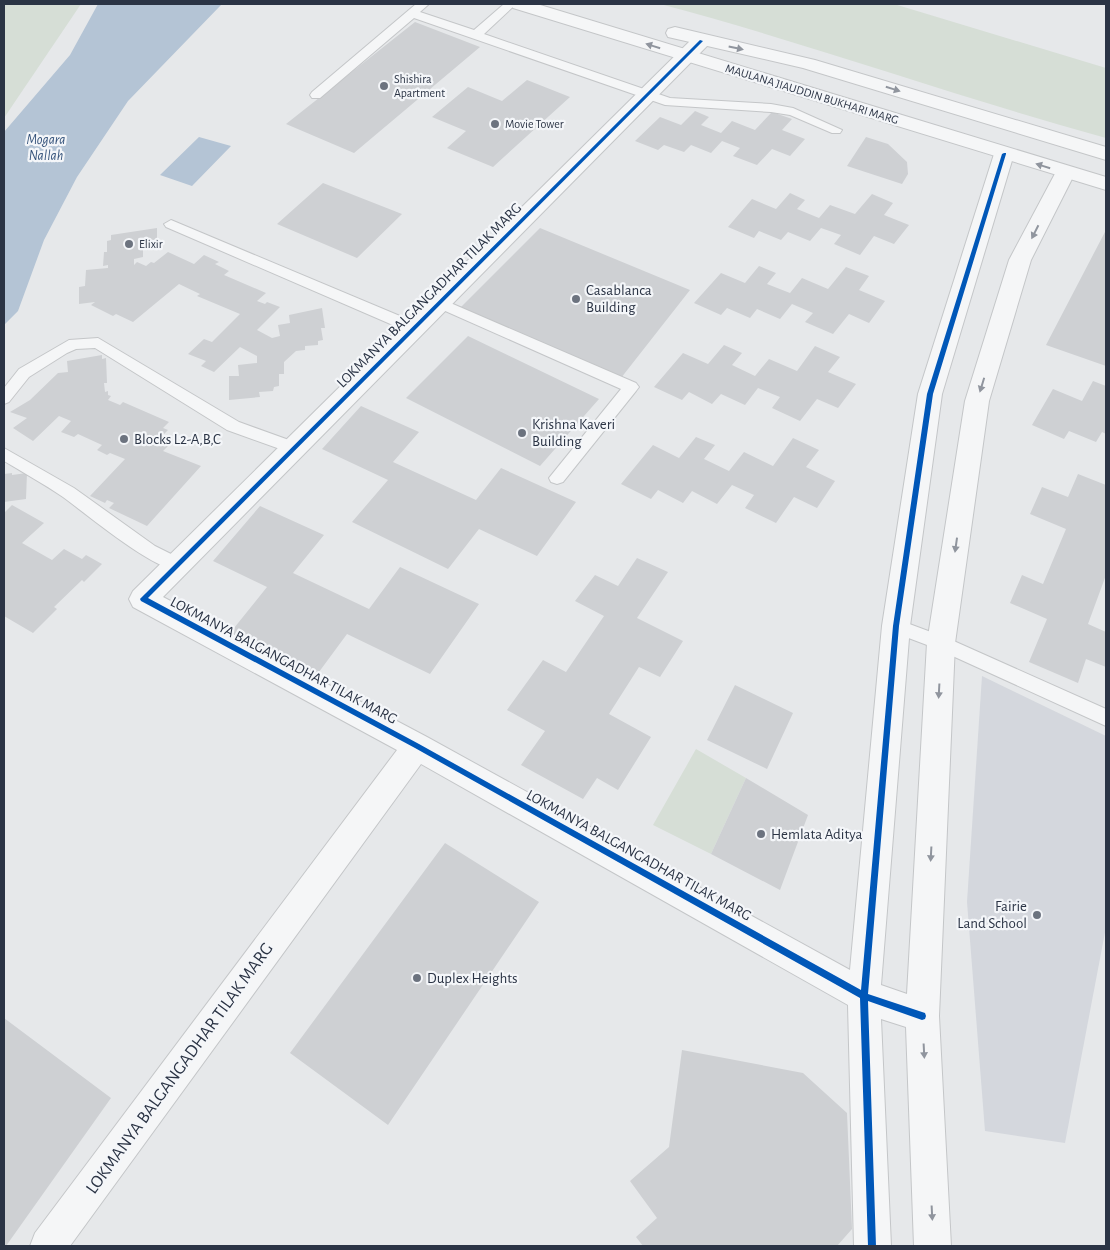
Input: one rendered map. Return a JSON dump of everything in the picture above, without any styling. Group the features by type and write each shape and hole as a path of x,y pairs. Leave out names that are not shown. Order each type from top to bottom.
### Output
{"street":[{"name":"MAULANA JIAUDDIN BUKHARI MARG","path":"519,4 694,48 1004,154 1106,184"},
{"path":"570,4 694,48 808,64 1106,154"},
{"name":"LOKMANYA BALGANGADHAR TILAK MARG","path":"694,48 143,599 417,746 864,996 922,1016"},
{"path":"872,1246 864,996 896,626 930,394 1004,154"},
{"path":"934,1246 922,1016 942,643 976,401 1020,260 1065,173"},
{"name":"LOKMANYA BALGANGADHAR TILAK MARG","path":"48,1246 417,746"}],"lane":[{"path":"316,95 423,4"},
{"path":"476,35 510,4"},
{"path":"412,13 646,96 684,104 771,108 793,112 824,123 836,130"},
{"path":"171,224 414,328"},
{"path":"439,302 631,387 557,478"},
{"path":"4,398 24,373 62,349 74,344 98,343 233,426 294,448"},
{"path":"4,454 68,492 149,551 177,565"},
{"path":"896,626 942,643 1106,718"}],"shaded area":[{"path":"4,4 81,4 4,118"},
{"path":"660,4 894,4 1106,68 1106,138 772,36"},
{"name":"Fairie Land School","path":"982,676 1106,736 1106,927 1065,1143 985,1131 967,902"},
{"path":"696,749 746,778 711,854 653,825"}],"water":[{"name":"Mogara Nallah","path":"98,4 222,4 128,101 77,177 44,240 18,311 4,325 4,132 70,55"},
{"path":"199,137 231,146 192,186 160,175"}],"building":[{"name":"Shishira Apartment","path":"415,22 480,47 354,153 286,124"},
{"name":"Movie Tower","path":"527,80 570,97 493,167 447,148 466,131 432,117 468,87 502,101"},
{"path":"695,111 709,117 701,125 721,133 732,121 755,130 772,112 792,119 782,130 805,139 790,156 772,149 757,165 733,156 740,148 722,141 711,153 691,145 684,152 664,145 658,150 635,141 660,117 681,125"},
{"path":"866,137 888,144 907,162 908,174 902,184 847,166"},
{"path":"323,183 402,214 357,258 277,224"},
{"path":"790,193 805,200 797,209 819,218 830,205 855,214 872,194 893,203 884,215 909,225 894,244 874,236 860,255 834,244 841,235 821,228 810,241 788,232 781,240 759,231 754,238 728,227 752,199 776,209"},
{"path":"157,228 157,239 154,240 154,247 143,248 143,257 134,259 134,265 137,262 146,266 151,262 154,263 168,252 194,264 204,255 219,262 215,264 229,271 224,275 266,293 257,301 265,304 267,302 280,307 257,330 272,338 280,336 278,325 290,323 289,315 322,308 325,328 321,328 323,340 318,341 318,345 305,346 305,350 296,351 284,362 284,374 279,374 279,386 274,387 273,391 259,392 260,397 229,400 229,376 239,376 238,365 257,363 257,356 240,347 214,372 201,366 206,361 188,354 204,339 212,342 240,314 197,296 200,294 179,284 133,322 116,314 113,316 91,305 95,302 79,304 79,287 85,286 86,270 108,268 108,265 103,266 104,252 107,252 107,241 111,240 111,235"},
{"name":"Casablanca Building","path":"540,228 690,290 621,378 460,308"},
{"path":"1106,230 1106,366 1046,345"},
{"path":"759,266 776,273 767,284 790,293 802,278 828,289 846,267 869,276 859,290 885,301 869,323 849,314 833,334 805,322 813,313 792,304 780,319 757,309 750,318 727,308 721,315 694,303 721,273 745,283"},
{"name":"Krishna Kaveri Building","path":"468,336 599,399 540,466 406,398"},
{"path":"724,345 742,353 732,365 755,376 769,359 797,371 815,346 840,357 828,372 856,384 838,408 817,399 800,421 772,408 780,397 758,388 745,405 721,394 712,404 689,392 682,400 654,387 683,353 708,364"},
{"name":"Blocks L2-A,B,C","path":"102,355 102,359 106,358 107,383 104,383 105,392 108,391 108,395 111,396 108,400 120,405 123,402 169,422 163,428 168,430 158,440 169,445 163,451 201,466 147,526 109,508 114,503 107,500 105,503 90,496 125,459 110,453 107,455 97,450 102,445 78,434 74,437 61,432 71,421 59,416 33,441 13,428 27,418 10,412 30,400 58,373 68,372 67,361"},
{"path":"1093,381 1106,386 1106,434 1102,432 1096,442 1069,431 1064,439 1032,425 1053,389 1082,401"},
{"path":"361,406 419,432 393,462 476,500 501,468 576,502 537,556 479,529 448,569 352,522 388,480 322,449"},
{"path":"696,437 715,445 704,459 729,471 744,452 773,466 793,438 819,450 806,467 835,481 817,508 794,497 776,523 745,508 754,495 732,485 717,504 692,491 683,503 658,490 651,499 621,484 653,445 679,458"},
{"path":"12,473 12,475 27,473 26,499 4,502 4,474"},
{"path":"1078,474 1106,485 1106,575 1088,624 1106,632 1106,667 1086,659 1078,683 1029,662 1047,619 1010,603 1022,575 1043,584 1066,529 1030,514 1042,487 1068,497"},
{"path":"12,505 44,523 22,543 52,560 64,549 82,559 86,555 102,564 54,607 57,609 33,633 4,616 4,513"},
{"path":"260,506 324,535 293,573 369,609 400,567 479,604 430,674 347,634 316,676 230,633 267,587 213,561"},
{"path":"637,558 668,572 637,618 683,641 660,677 639,667 609,714 651,737 618,790 597,778 583,799 521,765 545,731 507,710 543,660 566,672 604,616 575,601 595,575 618,586"},
{"path":"735,685 793,713 767,769 707,740"},
{"name":"Hemlata Aditya","path":"746,778 808,815 780,890 711,854"},
{"name":"Duplex Heights","path":"445,843 539,902 388,1125 290,1053"},
{"path":"4,1018 111,1098 6,1246 4,1246"},
{"path":"682,1050 803,1073 847,1113 852,1229 837,1246 643,1246 636,1237 657,1218 630,1181 669,1147"}],"cycle path":[{"path":"701,41 143,599 417,746 864,996 922,1016"},
{"path":"872,1246 864,996 896,626 930,394 1004,154"}],"place":[{"name":"Shishira Apartment","path":"384,86"},
{"name":"Movie Tower","path":"495,124"},
{"name":"Elixir","path":"129,244"},
{"name":"Casablanca Building","path":"576,299"},
{"name":"Krishna Kaveri Building","path":"522,433"},
{"name":"Blocks L2-A,B,C","path":"124,439"},
{"name":"Hemlata Aditya","path":"761,834"},
{"name":"Fairie Land School","path":"1037,915"},
{"name":"Duplex Heights","path":"417,978"}]}
